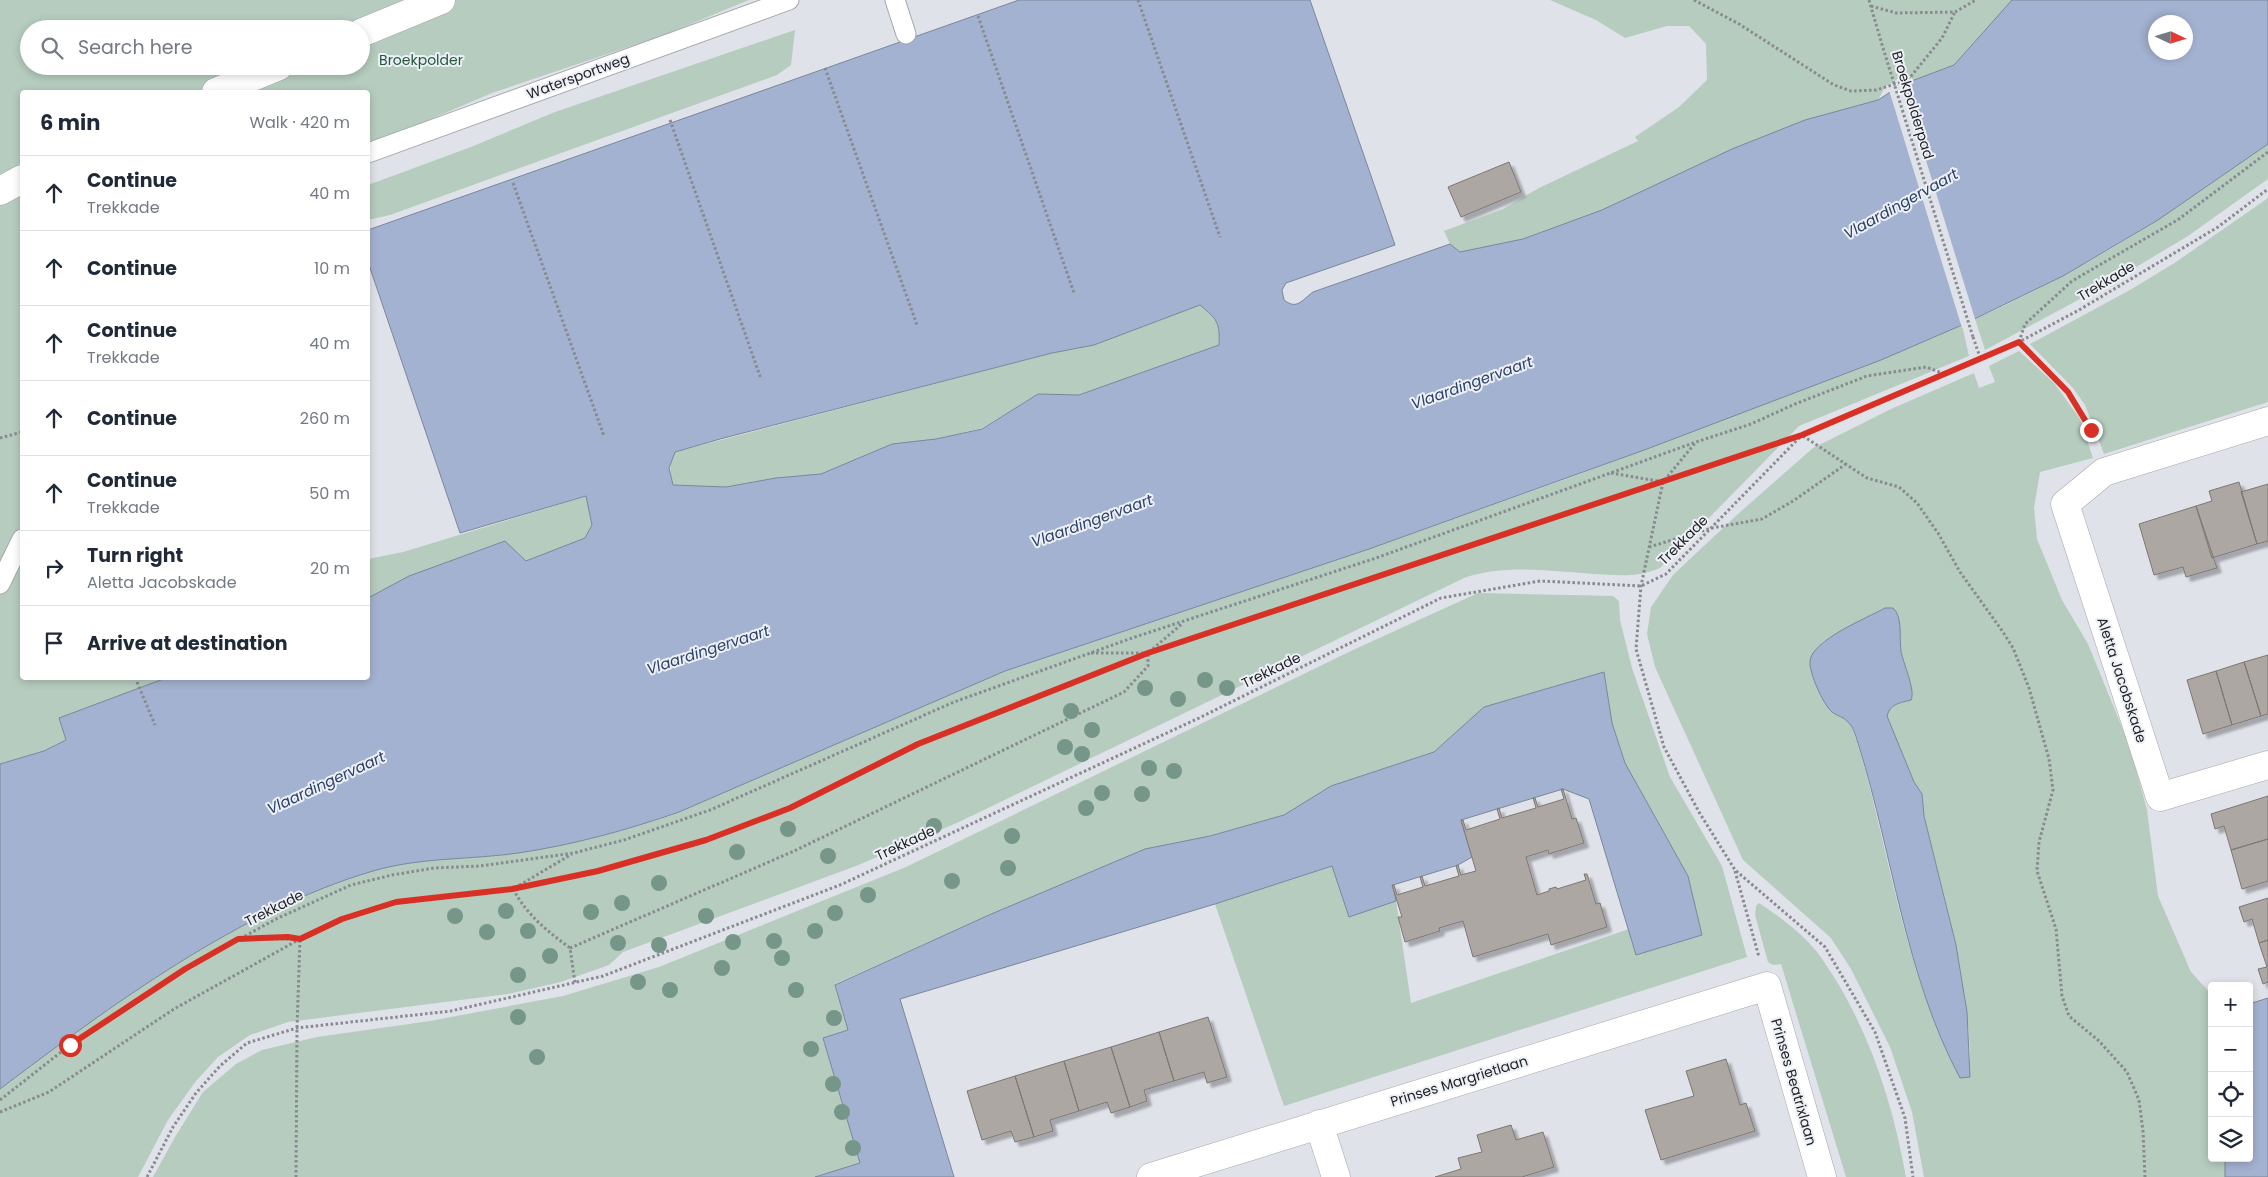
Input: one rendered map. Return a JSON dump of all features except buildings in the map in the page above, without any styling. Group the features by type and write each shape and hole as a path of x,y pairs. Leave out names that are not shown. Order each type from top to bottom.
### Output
{"street":[{"path":"370,28 441,0"},
{"path":"221,90 257,75"},
{"path":"0,191 20,180"},
{"name":"Aletta Jacobskade","path":"2268,421 2104,472 2065,504 2160,797 2268,765"},
{"name":"Prinses Margrietlaan","path":"1151,1177 1767,986"},
{"name":"Prinses Beatrixlaan","path":"1767,986 1822,1177"},
{"path":"1319,1124 1336,1177"}],"lane":[{"name":"Watersportweg","path":"370,152 789,0"},
{"path":"895,0 906,34"},
{"path":"0,584 20,543"}],"path":[{"path":"1138,0 1220,237"},
{"path":"1694,0 1739,24 1834,85 1851,91 1876,90 1908,80 1942,38 1955,12"},
{"name":"Broekpolderpad","path":"1869,0 1981,360"},
{"path":"1871,6 1896,13 1955,12 1976,0"},
{"path":"978,16 1074,293"},
{"path":"825,68 917,325"},
{"path":"670,120 761,379"},
{"path":"2104,472 2091,430 2068,392 2019,342 2025,324 2072,282 2179,219 2268,152"},
{"path":"513,183 604,436"},
{"name":"Trekkade","path":"147,1177 173,1128 196,1094 220,1066 247,1043 297,1028 451,1011 603,976 840,885 1199,718 1441,598 1540,581 1641,586 1666,574 1802,435 1981,360 2019,342 2079,310 2218,227 2268,189"},
{"name":"Trekkade","path":"0,1100 70,1045 185,969 316,899 373,878 434,868 480,866 574,853 624,840 710,810 954,702 1088,654 1376,558 1696,442 1751,424 1795,404 1867,376 1926,367 1946,374"},
{"path":"0,438 20,433"},
{"path":"575,983 570,948 541,926 522,907 512,889 598,871 706,840 790,808 918,744 1148,653 1802,435 1867,478 1899,486 1917,503 1938,533 1960,572 2013,648 2029,688 2048,759 2053,790 2039,842 2037,871 2056,929 2062,996 2069,1016 2099,1041 2127,1072 2139,1100 2144,1131 2146,1177"},
{"path":"1696,442 1663,482 1641,586 1636,649 1664,747 1699,812 1735,870 1767,986"},
{"path":"1649,547 1712,528 1762,519 1793,501 1846,464"},
{"path":"1610,473 1663,482"},
{"name":"Trekkade","path":"1088,654 1148,653 1184,622"},
{"name":"Trekkade","path":"570,948 792,852 1124,692 1148,666 1148,653"},
{"path":"137,682 155,725"},
{"name":"Trekkade","path":"0,1112 49,1092 174,1009 300,939 342,919 396,902 512,889 574,853"},
{"path":"1735,870 1825,947 1870,1024 1905,1118 1913,1177"},
{"path":"238,939 288,937 300,939 297,1028 296,1177"}],"green space":[{"name":"Broekpolder","path":"0,0 749,0 664,35 492,93 370,145 370,90 20,90 20,680 161,680 60,718 66,740 44,751 0,764"},
{"path":"1550,0 2017,0 2004,9 1954,65 1901,85 1899,78 1885,87 1878,100 1855,107 1602,210 1523,239 1460,252 1450,244 1444,231 1503,209 1539,188 1638,141 1635,137 1679,107 1707,80 1706,44 1689,26 1667,26 1625,38 1596,20"},
{"path":"795,30 791,65 777,75 390,215 370,220 370,184 471,147 555,112"},
{"path":"2268,144 2268,179 2188,236 2106,285 1985,350 1975,319 2046,285 2114,247 2173,210"},
{"path":"2268,198 2268,402 2104,454 2085,405 2073,388 2030,344 2130,290 2176,262"},
{"path":"1200,305 1214,318 1218,326 1219,345 1079,395 1038,394 982,428 936,439 892,444 821,474 776,478 726,487 673,485 670,468 675,452 1052,353 1094,345"},
{"path":"1962,325 1969,356 1799,426 1660,568 1627,575 1511,570 1495,571 1464,578 959,822 856,866 623,952 609,965 561,982 508,994 288,1022 250,1035 218,1057 196,1081 168,1120 138,1177 0,1177 0,1089 86,1025 178,964 226,935 274,910 323,888 391,866 518,853 559,846 620,831 679,812 1005,671 1369,549 1569,478 1881,360"},
{"path":"2019,351 2054,383 2080,419 2093,458 2040,472 2034,508 2037,539 2062,600 2088,644 2130,747 2147,810 2158,896 2191,972 2208,991 2208,1162 2225,1162 2225,1177 1924,1177 1912,1112 1890,1047 1851,969 1831,938 1743,860 1655,667 1647,634 1651,607 1673,575 1738,514 1813,448 1891,409 1974,373 1979,388 1995,382 1989,366","holes":["1885,608 1898,614 1901,650 1911,700 1893,706 1887,716 1914,782 1922,794 1924,816 1956,945 1962,978 1967,1011 1970,1077 1960,1077 1941,1038 1925,997 1900,914 1869,786 1851,725 1812,672 1811,667 1813,655 1824,641"]},
{"path":"587,496 592,525 585,538 526,561 505,541 409,576 370,597 370,559 403,552"},
{"path":"1478,593 1613,596 1619,601 1620,620 1632,668 1670,777 1722,866 1747,957 1284,1106 1215,904 1333,865 1349,916 1396,901 1411,1003 1629,929 1636,955 1688,876 1625,763 1612,723 1604,672 1484,707 1434,752 1331,786 1284,815 1210,836 1145,849 989,915 835,984 848,1030 823,1038 860,1163 815,1177 153,1177 203,1092 236,1064 262,1050 317,1037 430,1021 563,996 659,967 906,867 1353,650"},
{"path":"1759,903 1790,925 1811,945 1834,977 1849,1003 1863,1031 1884,1088 1893,1118 1906,1177 1846,1177 1781,964 1773,965 1768,962 1755,915 1756,906"}],"water":[{"name":"Vlaardingervaart","path":"1019,0 1310,0 1395,245 1286,283 1282,290 1284,300 1288,303 1296,304 1313,292 1450,244 1460,252 1523,239 1602,210 1732,149 1805,120 1878,100 1901,85 1954,65 2012,0 2268,0 2268,144 2158,220 2063,276 1962,325 1881,360 1647,449 1369,549 1005,671 679,812 620,831 559,846 518,853 391,866 323,888 274,910 226,935 178,964 86,1025 0,1089 0,764 44,751 66,740 59,718 161,680 370,680 370,597 409,576 505,541 526,561 585,538 592,525 586,496 460,533 370,268 370,229","holes":["1200,305 1214,318 1219,331 1219,345 1079,395 1038,394 982,429 936,439 892,444 821,474 776,478 726,487 673,485 669,468 675,452 1052,353 1094,345"]},
{"path":"1885,608 1893,608 1898,616 1901,651 1912,690 1911,700 1893,706 1887,716 1914,782 1922,794 1924,816 1956,945 1967,1012 1970,1077 1960,1078 1941,1039 1926,998 1913,957 1871,788 1855,733 1846,720 1828,708 1817,688 1810,666 1813,653 1820,645 1841,630"},
{"path":"1604,672 1612,723 1625,763 1688,876 1702,935 1636,955 1589,799 1563,789 1461,820 1472,857 1458,865 1393,885 1396,901 1349,917 1332,866 1215,904 900,999 954,1177 815,1177 860,1163 823,1038 848,1030 835,985 989,915 1145,849 1210,836 1284,815 1331,786 1434,752 1484,707"},
{"path":"2268,998 2268,1177 2225,1177 2225,1162 2253,1162 2253,1003"}],"pier":[{"path":"1902,83 1976,322 1962,328 1889,90"}],"route":[{"path":"70,1045 185,969 238,939 288,937 300,939 342,919 396,902 512,889 598,871 706,840 790,808 918,744 1148,653 1802,435 1981,360 2019,342 2068,392 2091,430"}]}
